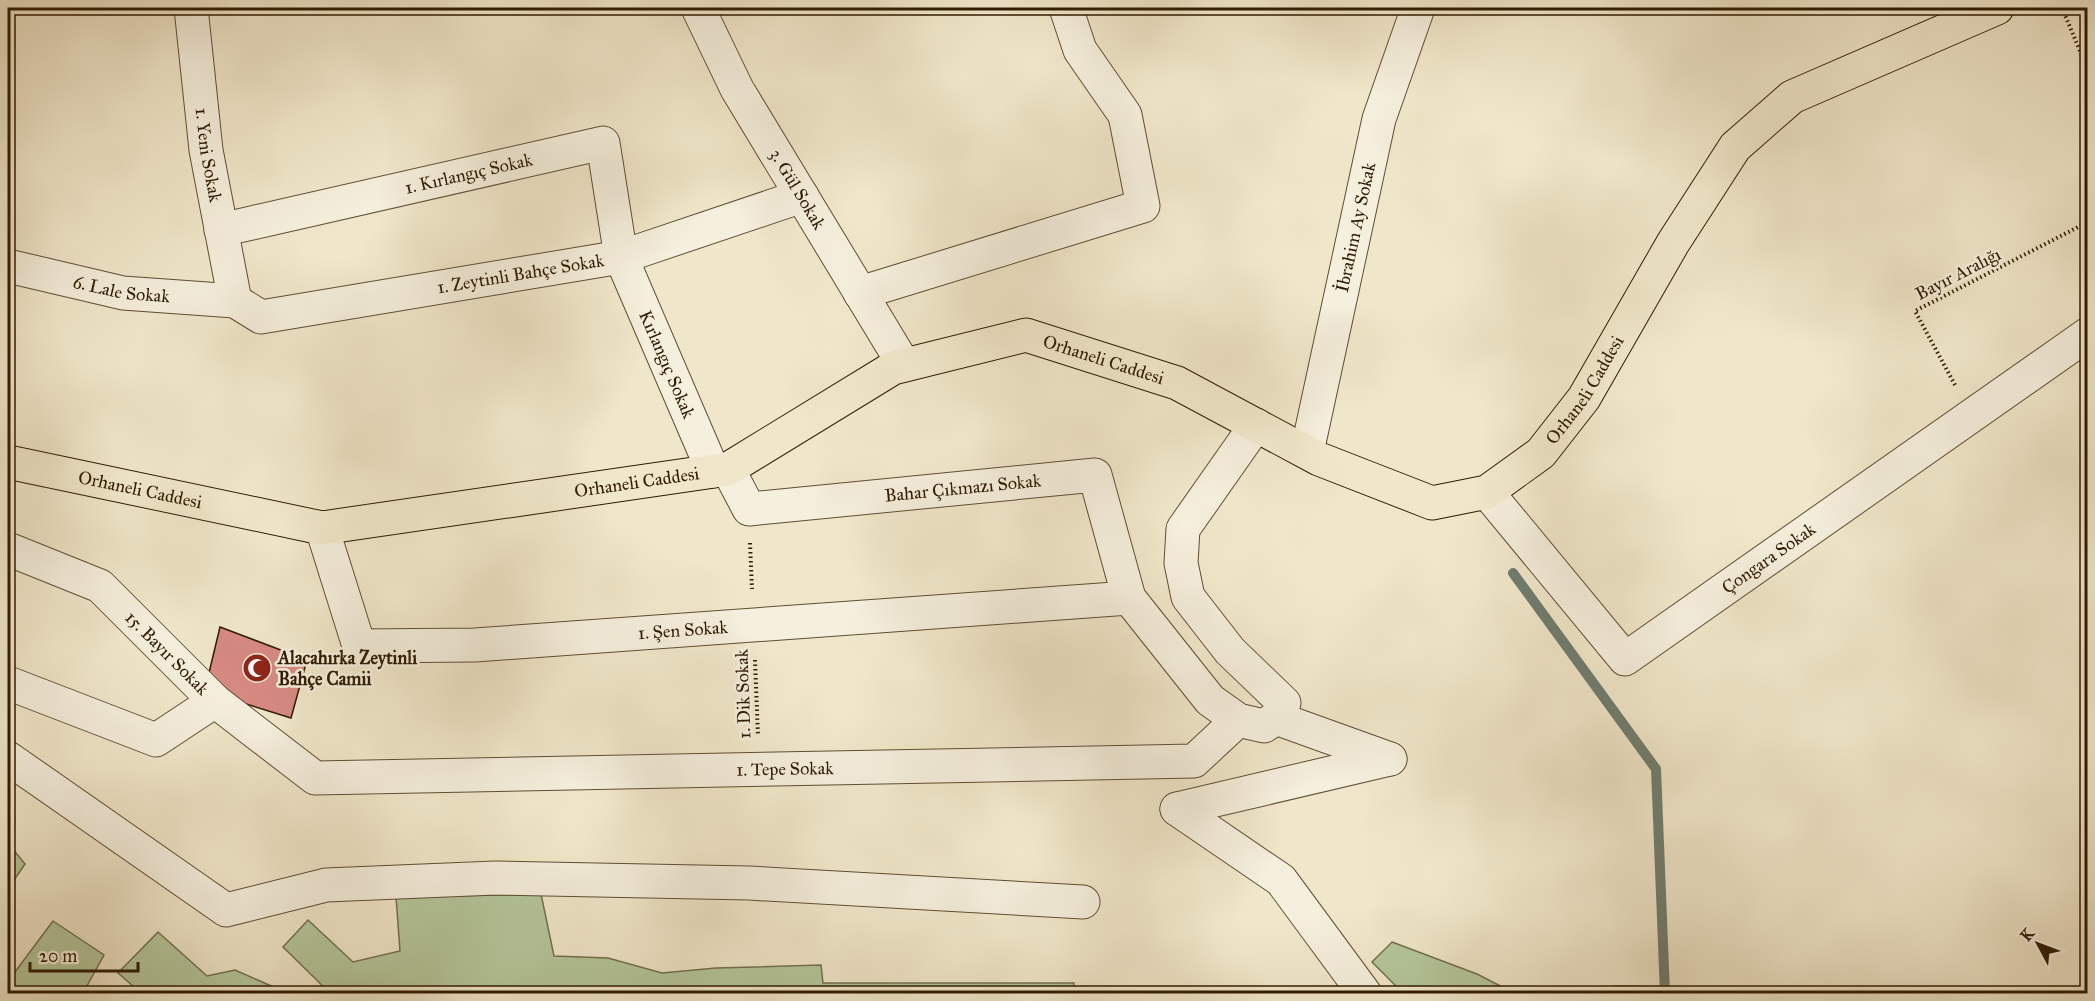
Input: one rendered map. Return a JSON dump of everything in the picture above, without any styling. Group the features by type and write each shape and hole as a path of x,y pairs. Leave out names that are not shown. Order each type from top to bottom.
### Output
{"main road":[{"name":"Orhaneli Caddesi","path":"8,462 322,528 720,470 893,368 1026,335 1177,383 1319,459 1432,503 1487,492 1541,453 1584,398 1673,243 1735,147 1792,97 1997,8"}],"street":[{"name":"1. Yeni Sokak","path":"191,8 206,150 235,301"},
{"name":"3. Gül Sokak","path":"699,8 737,89 904,365"},
{"path":"860,293 1143,206 1125,115 1080,50 1066,8"},
{"name":"İbrahim Ay Sokak","path":"1307,452 1379,119 1418,8"},
{"name":"1. Kırlangıç Sokak","path":"222,230 603,143 621,257"},
{"name":"1. Zeytinli Bahçe Sokak","path":"235,301 261,317 621,257 802,196"},
{"name":"Kırlangıç Sokak","path":"621,257 720,470"},
{"name":"6. Lale Sokak","path":"8,266 123,293 235,301"},
{"name":"Çongara Sokak","path":"1487,492 1625,659 2088,334"},
{"path":"1256,425 1183,529 1181,563 1188,597 1280,711 1390,759 1177,809 1281,880 1365,993"},
{"path":"720,470 749,509"},
{"name":"Bahar Çıkmazı Sokak","path":"749,509 1095,475 1129,598"},
{"name":"1. Şen Sokak","path":"322,528 359,646 475,645 1129,598"},
{"name":"15. Bayır Sokak","path":"8,549 100,586 214,701 315,778"},
{"path":"1129,598 1210,700 1238,720 1264,726 1280,711"},
{"path":"8,683 156,740 214,701"},
{"name":"1. Tepe Sokak","path":"315,778 1194,761 1238,720"},
{"path":"8,758 226,910 326,885 495,878 748,883 1083,902"}],"path":[{"path":"2062,8 2088,70"},
{"name":"Bayır Aralığı","path":"1971,416 1915,312 2088,222"},
{"name":"1. Dik Sokak","path":"749,509 759,770"}],"green space":[{"path":"8,843 25,864 8,889"},
{"path":"541,894 554,956 608,958 662,973 716,968 821,965 823,983 1074,983 1073,994 331,994 283,947 308,920 353,962 400,951 396,897"},
{"path":"53,921 104,955 83,993 8,993 8,973 12,976"},
{"path":"158,932 207,976 235,970 287,993 141,993 118,973"},
{"path":"1392,942 1477,974 1514,993 1392,993 1397,987 1372,962"},
{"path":"1614,986 1795,988 1815,993 1602,993"}],"building":[{"name":"Alacahırka Zeytinli Bahçe Camii","path":"220,627 307,660 291,718 243,703 208,677"}],"waterway":[{"path":"1513,573 1656,769 1665,994"}],"place":[{"name":"Alacahırka Zeytinli Bahçe Camii","path":"257,668"}]}
